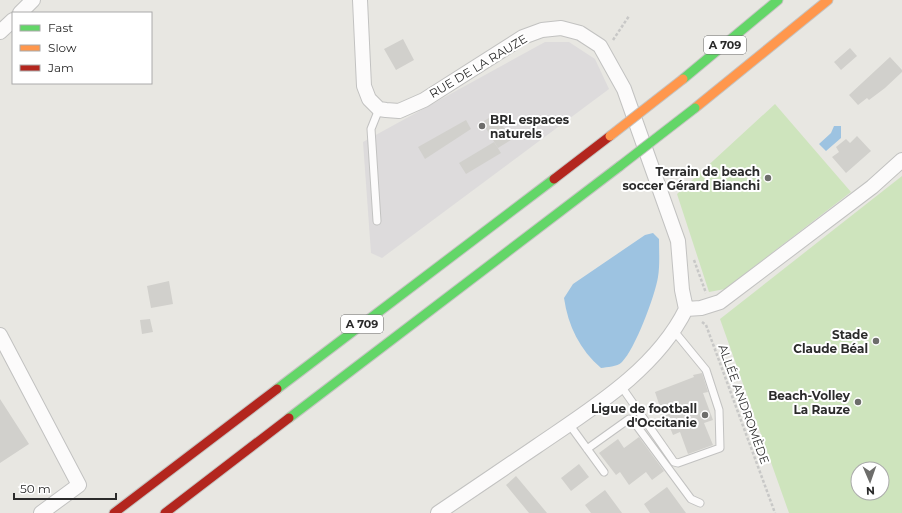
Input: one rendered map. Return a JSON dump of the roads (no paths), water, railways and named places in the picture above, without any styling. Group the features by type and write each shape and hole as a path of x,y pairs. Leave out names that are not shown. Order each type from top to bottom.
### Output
{"highway":[{"name":"A 709","path":"114,513 610,136 683,79 778,0"},
{"name":"A 709","path":"165,513 695,108 828,0"}],"street":[{"path":"21,12 33,0"},
{"path":"360,0 364,86 369,99 379,109"},
{"path":"0,32 12,21"},
{"name":"RUE DE LA RAUZE","path":"379,109 399,111 424,100 523,37 542,30 561,28 580,33 600,46 624,89 678,241 682,290 686,309"},
{"path":"438,513 569,424 621,386 654,355 674,331 686,309 701,308 720,302 872,187 902,160"},
{"path":"0,336 79,484 41,513"}],"lane":[{"path":"377,221 371,129 379,109"},
{"path":"621,386 674,462 678,463 720,448 719,410 706,370 674,331"},
{"path":"587,449 629,419 634,422 691,499 700,503"},
{"path":"569,424 604,472"}],"water":[{"path":"834,126 841,126 841,138 826,151 819,144 831,133"},
{"path":"653,233 659,239 659,272 644,322 633,346 622,362 615,366 601,368 587,353 576,337 564,298 573,284 645,235"}],"place":[{"name":"BRL espaces naturels","path":"482,126"},
{"name":"Terrain de beach soccer Gérard Bianchi","path":"768,178"},
{"name":"Stade Claude Béal","path":"876,341"},
{"name":"Beach-Volley La Rauze","path":"858,402"},
{"name":"Ligue de football d'Occitanie","path":"705,415"}]}
